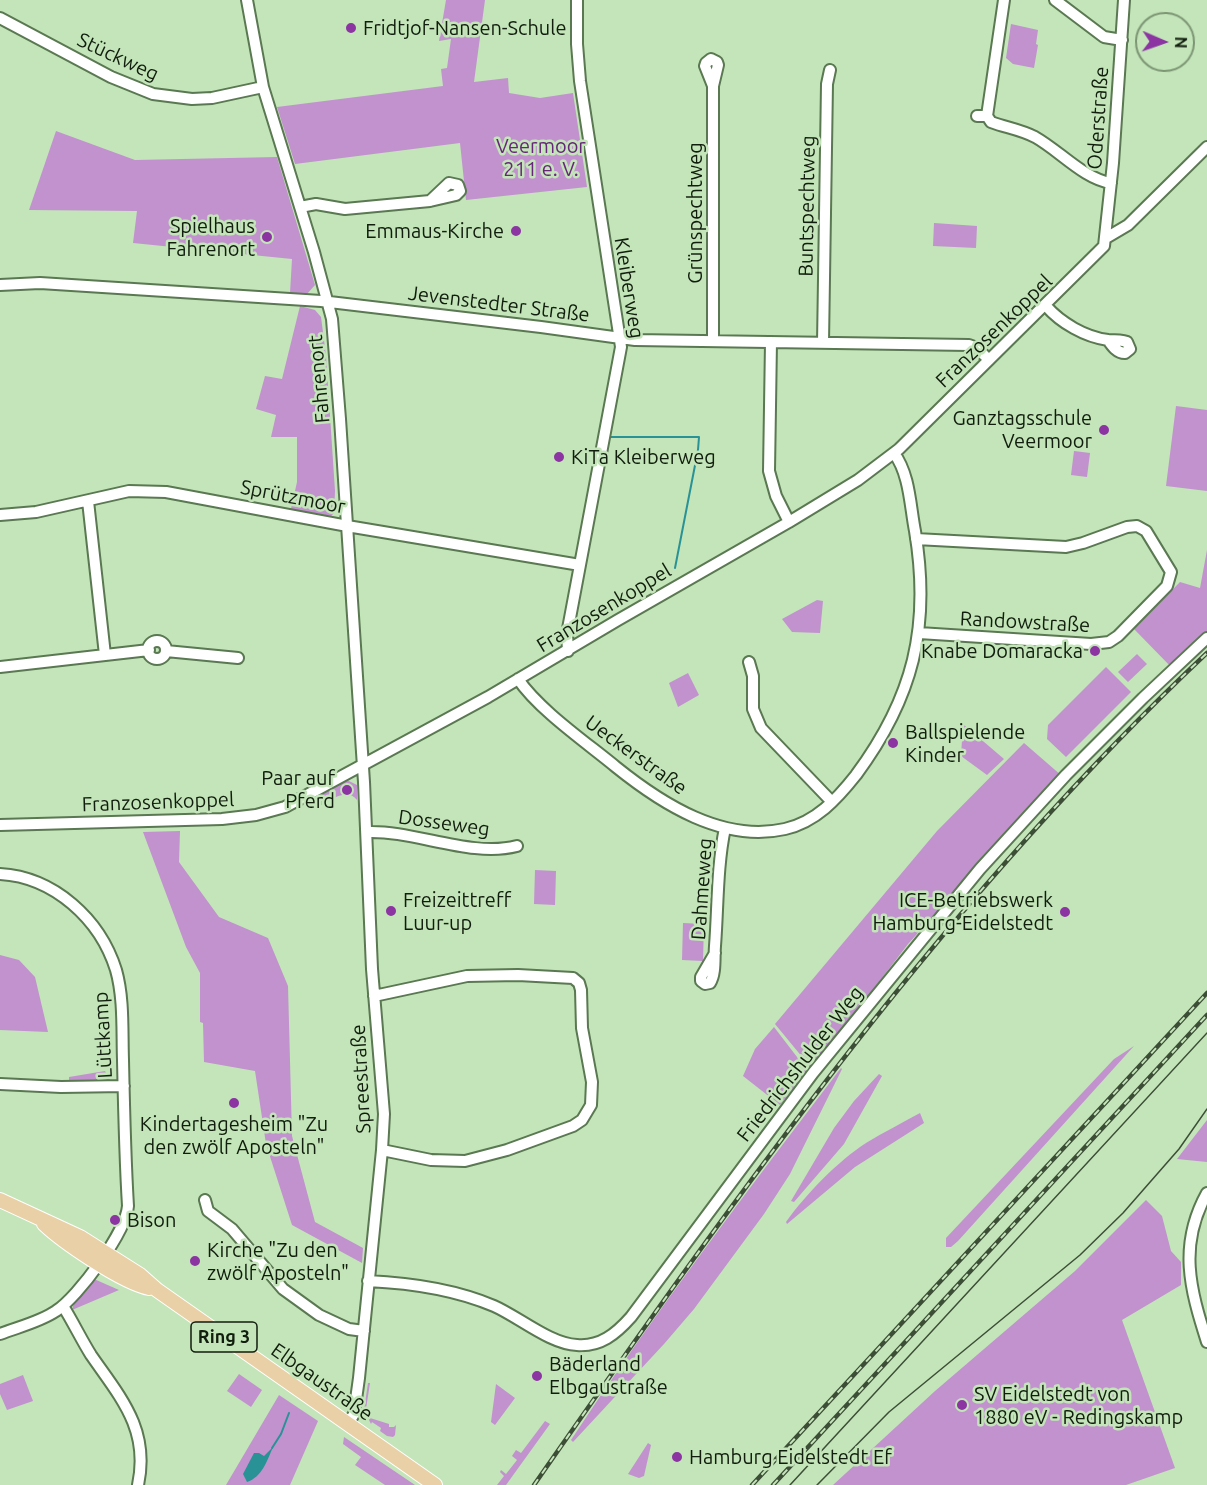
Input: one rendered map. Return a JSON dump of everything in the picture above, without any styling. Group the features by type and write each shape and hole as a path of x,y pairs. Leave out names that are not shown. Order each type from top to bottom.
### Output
{"main road":[{"name":"Elbgaustraße","path":"0,1200 39,1220 66,1229 135,1283 157,1290 433,1485"}],"street":[{"name":"Fahrenort","path":"247,0 263,87 328,302 335,354 363,765"},
{"name":"Kleiberweg","path":"568,651 567,634 621,347 580,81 576,0"},
{"path":"1005,0 982,116 991,122 1016,128 1050,146 1094,179 1111,183"},
{"path":"1055,0 1104,37 1122,40"},
{"name":"Oderstraße","path":"1107,238 1124,0"},
{"name":"Stückweg","path":"0,18 111,78 153,94 192,99 212,98 263,87"},
{"name":"Buntspechtweg","path":"823,343 827,84 830,70"},
{"name":"Grünspechtweg","path":"713,86 713,341"},
{"name":"Franzosenkoppel","path":"0,825 202,820 249,817 285,807 568,651 789,522 858,480 894,453 1046,306 1102,249 1107,238 1131,222 1207,147"},
{"path":"300,207 316,204 345,209 430,201"},
{"path":"1108,210 1117,219 1131,222"},
{"name":"Jevenstedter Straße","path":"0,285 59,284 328,302 636,340 969,345 977,348 989,360"},
{"path":"1046,306 1066,323 1090,335 1108,340"},
{"path":"771,342 769,471 776,496 789,522"},
{"name":"Ueckerstraße","path":"518,679 541,705 641,786 678,810 724,828 761,832 786,828 813,818 832,802 868,759 888,727 905,688 919,633 921,586 916,539 904,471 894,453"},
{"name":"Sprützmoor","path":"0,515 27,514 129,491 166,492 580,565"},
{"path":"88,501 105,656"},
{"name":"Randowstraße","path":"916,539 1066,547 1127,527 1137,526 1146,531 1171,572 1167,586 1118,636 1104,643 919,633"},
{"name":"Friedrichshulder Weg","path":"369,1281 430,1288 472,1298 510,1314 565,1344 595,1343 616,1333 631,1317 813,1072 980,869 1074,767 1207,638"},
{"path":"0,667 149,650 151,656 157,659 163,657 166,651 238,658"},
{"path":"749,662 753,676 753,709 760,728 832,802"},
{"name":"Spreestraße","path":"348,1424 356,1406 384,1113 374,996 363,765"},
{"name":"Dahmeweg","path":"715,953 724,828"},
{"name":"Dosseweg","path":"367,832 386,832 487,848 517,846"},
{"name":"Lüttkamp","path":"0,874 24,878 51,889 86,917 110,955 118,979 128,1211 126,1219 102,1258 78,1292 51,1314 0,1334"},
{"path":"374,996 467,976 518,975 573,978 579,983 581,990 582,1028 593,1090 589,1110 578,1123 484,1157 443,1162 382,1150"},
{"path":"0,1084 62,1087 124,1086"},
{"path":"1207,1193 1195,1220 1188,1265 1192,1293 1207,1342"},
{"path":"205,1200 208,1211 232,1229 277,1283 290,1295 334,1323 349,1329 364,1331"},
{"path":"63,1306 86,1347 120,1394 133,1418 141,1454 138,1485"}],"green space":[{"name":"Veermoor 211 e. V.","path":"446,0 485,0 474,82 508,78 509,93 540,98 573,93 587,187 466,200 460,143 295,164 277,107 443,86 441,69 447,68 451,39 439,41"},
{"path":"1011,24 1038,30 1034,68 1013,64 1006,58"},
{"path":"56,131 135,160 277,157 315,285 307,294 290,293 292,259 133,243 137,211 29,210"},
{"path":"934,223 977,226 976,248 933,246"},
{"path":"300,306 315,310 321,317 326,356 335,491 334,513 331,516 291,509 297,482 297,437 271,437 276,415 256,409 265,376 282,379"},
{"path":"1176,406 1207,410 1207,491 1166,486"},
{"path":"1074,451 1090,453 1087,477 1071,475"},
{"path":"1207,550 1207,640 1174,670 1134,629 1180,582 1200,588"},
{"path":"817,600 823,601 820,633 792,632 782,619"},
{"path":"1137,654 1147,664 1128,682 1118,672"},
{"path":"1106,667 1131,692 1066,757 1047,739 1048,725"},
{"path":"688,673 699,695 678,707 669,683"},
{"path":"963,724 1004,759 987,775 961,756"},
{"path":"1024,743 1062,776 908,944 812,1069 775,1024 937,831"},
{"path":"347,780 357,785 357,800 348,794 331,799 316,808 313,800"},
{"path":"180,831 179,862 219,917 268,938 288,986 292,1136 315,1222 363,1248 362,1263 292,1225 266,1144 255,1071 204,1062 203,1023 200,1022 200,973 186,947 143,832"},
{"path":"535,870 556,871 555,905 534,904"},
{"path":"683,923 704,924 703,961 682,960"},
{"path":"0,955 19,960 35,977 48,1032 0,1030"},
{"path":"774,1027 807,1070 780,1105 743,1076 755,1049"},
{"path":"1134,1046 958,1241 951,1247 946,1247 946,1238 1114,1059"},
{"path":"841,1068 790,1174 764,1214 694,1309 573,1442 571,1440 603,1392 669,1298"},
{"path":"105,1071 110,1080 107,1082 69,1082 69,1077"},
{"path":"879,1074 882,1076 844,1144 794,1202 791,1201 834,1128 854,1101"},
{"path":"920,1113 924,1123 855,1167 787,1224 786,1222 803,1200 844,1159 866,1143"},
{"path":"1207,1120 1207,1162 1177,1159"},
{"path":"1146,1200 1162,1216 1171,1251 1181,1262 1181,1285 1122,1320 1175,1468 1126,1485 833,1485 935,1391 1075,1271"},
{"path":"94,1279 119,1290 72,1310 74,1303"},
{"path":"239,1374 262,1390 251,1407 227,1391"},
{"path":"23,1375 33,1401 7,1410 0,1394 0,1384"},
{"path":"368,1383 370,1383 366,1409 371,1410 370,1418 389,1424 389,1427 396,1425 393,1437 380,1431 381,1428 372,1422 371,1424 364,1410"},
{"path":"496,1384 515,1398 495,1425 491,1422"},
{"path":"279,1395 318,1421 290,1485 226,1485"},
{"path":"545,1421 550,1424 506,1485 497,1485 504,1476 501,1470 506,1474 517,1460 512,1456 516,1450 521,1453"},
{"path":"344,1437 415,1485 385,1485 355,1465 361,1457 343,1444"},
{"path":"648,1443 651,1445 644,1476 639,1478 628,1474"}],"water":[{"path":"273,1447 260,1472 247,1482 243,1474 254,1453 264,1456"}],"waterway":[{"path":"607,437 699,437 675,568"},
{"path":"272,1448 281,1434 289,1413"}],"tram line":[{"path":"790,1485 1207,1033"},
{"path":"817,1485 889,1412 1080,1255 1123,1213 1179,1149 1207,1109"}],"railway":[{"path":"534,1485 768,1158 849,1051 933,947 1020,846 1112,747 1207,653"},
{"path":"752,1485 1207,993"},
{"path":"773,1485 1207,1015"}],"place":[{"name":"Fridtjof-Nansen-Schule","path":"351,28"},
{"name":"Emmaus-Kirche","path":"516,231"},
{"name":"Spielhaus Fahrenort","path":"267,237"},
{"name":"Ganztagsschule Veermoor","path":"1104,430"},
{"name":"KiTa Kleiberweg","path":"559,457"},
{"name":"Knabe Domaracka","path":"1095,651"},
{"name":"Ballspielende Kinder","path":"893,743"},
{"name":"Paar auf Pferd","path":"347,790"},
{"name":"Freizeittreff Luur-up","path":"391,911"},
{"name":"ICE-Betriebswerk Hamburg-Eidelstedt","path":"1065,912"},
{"name":"Kindertagesheim \"Zu den zwölf Aposteln\"","path":"234,1103"},
{"name":"Bison","path":"115,1220"},
{"name":"Kirche \"Zu den zwölf Aposteln\"","path":"195,1261"},
{"name":"Bäderland Elbgaustraße","path":"537,1376"},
{"name":"SV Eidelstedt von 1880 eV - Redingskamp","path":"962,1405"},
{"name":"Hamburg Eidelstedt Ef","path":"677,1457"}]}
